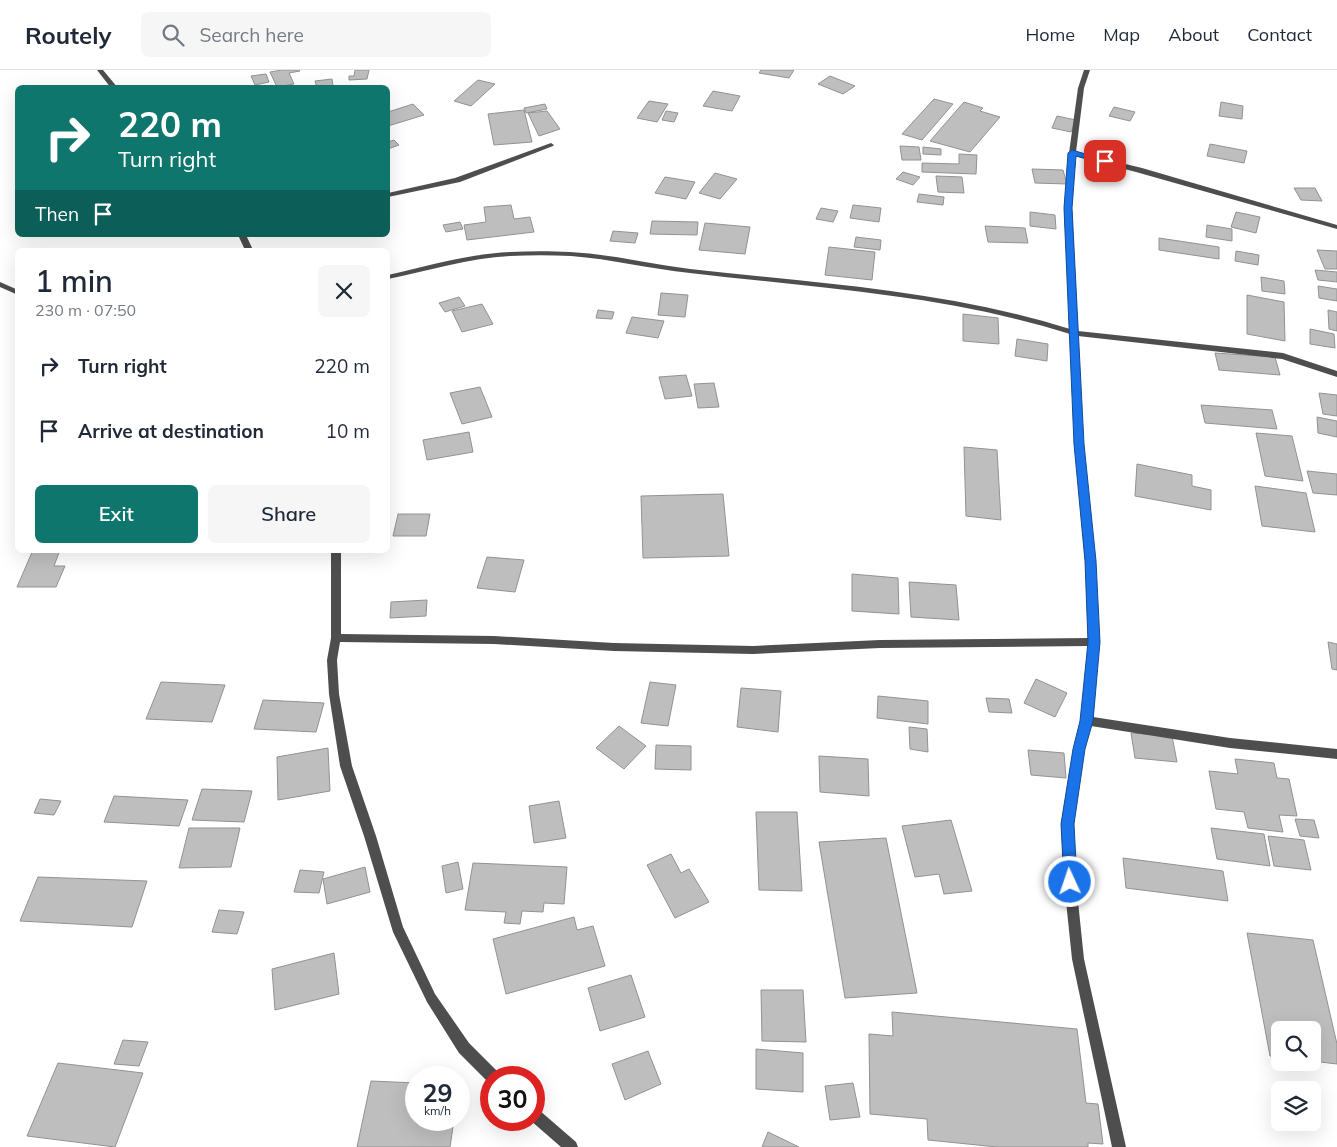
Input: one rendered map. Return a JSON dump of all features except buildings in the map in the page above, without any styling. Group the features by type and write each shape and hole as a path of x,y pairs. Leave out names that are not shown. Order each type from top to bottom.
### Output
{"street":[{"path":"100,70 112,85"},
{"path":"1088,70 1082,88 1072,153 1068,208 1079,444 1090,561 1094,642 1086,721 1079,749 1068,824 1070,882 1078,959 1119,1147"},
{"path":"390,196 457,180 551,145"},
{"path":"1072,153 1337,227"},
{"path":"390,277 471,259 509,254 571,254 612,258 689,271 842,286 914,296 1030,319 1074,334 1140,339 1283,356 1337,374"},
{"path":"0,284 15,292"},
{"path":"336,553 336,638 332,660 334,694 346,766 370,836 397,928 431,998 464,1048 482,1066"},
{"path":"336,638 494,640 614,647 753,650 880,644 1094,642"},
{"path":"1086,721 1230,743 1337,754"},
{"path":"545,1125 571,1147"}],"route":[{"path":"1070,882 1068,824 1079,749 1086,721 1094,642 1090,561 1079,444 1068,208 1072,153 1105,161"}]}
